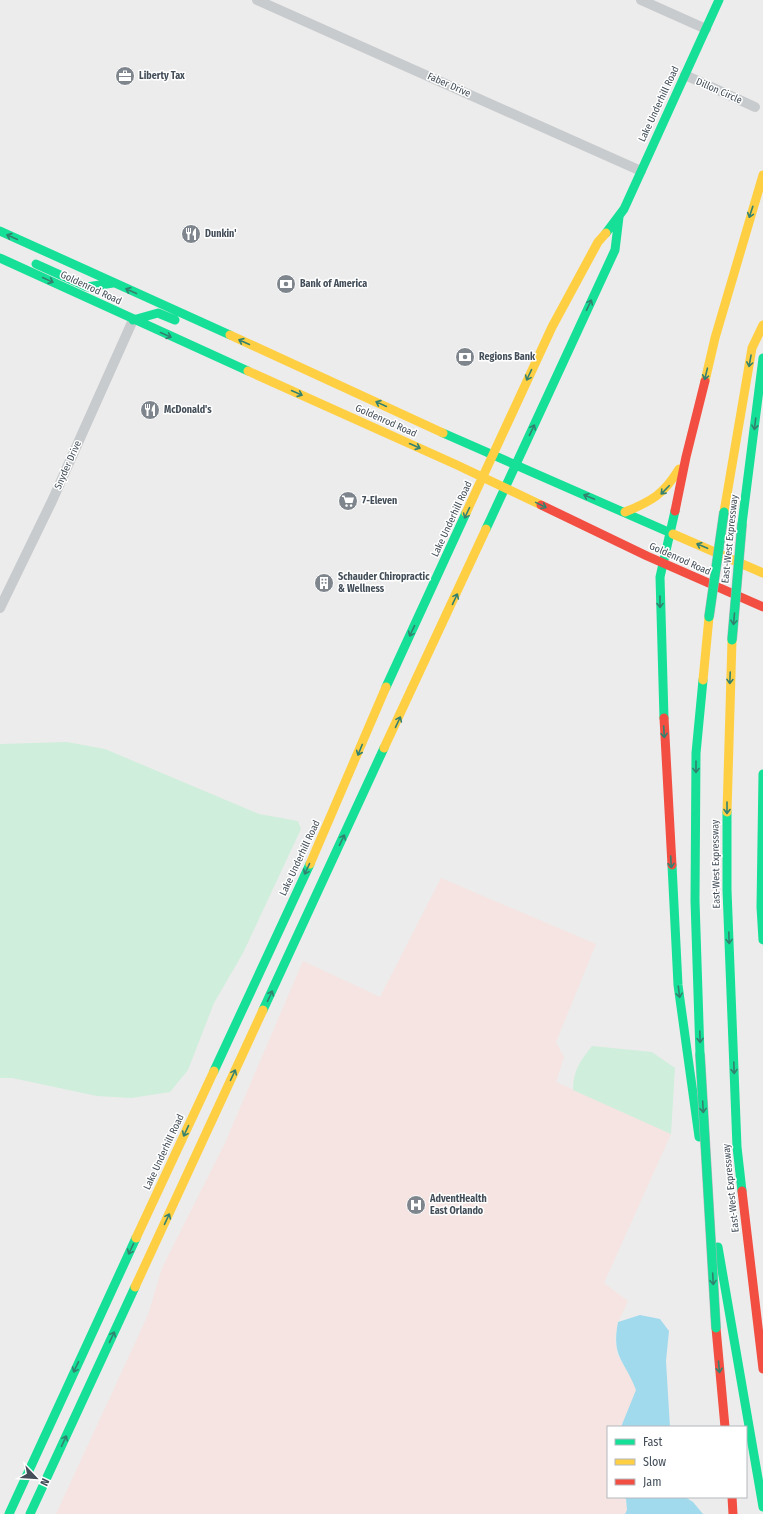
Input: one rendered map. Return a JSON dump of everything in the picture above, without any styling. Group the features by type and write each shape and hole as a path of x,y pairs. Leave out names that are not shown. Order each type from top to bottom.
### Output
{"main road":[{"name":"Lake Underhill Road","path":"9,1514 332,815 390,678 552,327 598,242 619,217 719,0"},
{"path":"763,175 715,338 686,458 660,577 661,658 678,985 692,1098 763,1507"},
{"name":"Lake Underhill Road","path":"30,1514 615,250 619,217"},
{"name":"Goldenrod Road","path":"0,232 516,466 763,573"},
{"name":"Goldenrod Road","path":"0,258 133,320 506,488 663,563 763,607"},
{"path":"23,269 33,263 87,287 113,282"},
{"path":"133,320 158,313 179,322 204,324"},
{"path":"725,1426 716,1328 700,1054 695,901 696,753 709,617 724,512 752,348 763,325"},
{"name":"East-West Expressway","path":"763,358 742,524 732,640 727,770 727,882 737,1147 763,1369"},
{"path":"625,512 655,500 664,492 686,458"},
{"path":"763,774 761,907 763,940"},
{"path":"232,1030 254,1031"},
{"path":"232,1030 247,1046"},
{"path":"96,1373 99,1346 98,1321"},
{"path":"27,1514 25,1499 29,1470"},
{"path":"732,1498 733,1514"}],"street":[{"name":"Faber Drive","path":"257,0 641,171"},
{"path":"641,0 706,29"},
{"name":"Dillon Circle","path":"684,75 754,107"},
{"name":"Snyder Drive","path":"0,608 52,501 133,320"}],"shaded area":[{"name":"AdventHealth East Orlando","path":"441,878 596,944 556,1042 564,1057 556,1082 671,1134 604,1283 628,1301 618,1322 615,1338 617,1354 632,1379 636,1390 621,1426 607,1426 607,1498 626,1499 627,1510 625,1514 56,1514 148,1315 162,1268 225,1143 303,961 380,997"}],"green space":[{"path":"67,742 105,749 259,814 298,821 301,829 243,953 214,1003 188,1070 170,1092 131,1098 97,1096 12,1078 0,1078 0,744"},
{"path":"592,1046 652,1052 675,1068 671,1134 573,1090 574,1077 578,1066"}],"water":[{"path":"640,1315 660,1319 669,1331 666,1361 670,1426 621,1426 636,1390 620,1358 616,1344 618,1322"},
{"path":"624,1498 687,1498 693,1502 703,1514 625,1514 627,1510 626,1499"}],"traffic: fast":[{"path":"606,233 624,209 719,0"},
{"path":"486,529 615,250 619,217"},
{"path":"0,231 230,335"},
{"path":"0,258 248,371"},
{"path":"36,264 87,287 113,283"},
{"path":"133,320 158,313 175,320"},
{"path":"742,524 763,358"},
{"path":"443,433 673,534"},
{"path":"664,718 660,577 675,511"},
{"path":"709,617 724,512"},
{"path":"386,687 466,513"},
{"path":"732,640 742,524"},
{"path":"700,1054 695,901 696,753 703,680"},
{"path":"263,1010 384,748"},
{"path":"763,774 761,907 763,940"},
{"path":"727,812 727,890 737,1147 742,1191"},
{"path":"214,1071 310,864"},
{"path":"672,865 678,985 699,1137"},
{"path":"700,1054 716,1328"},
{"path":"9,1514 136,1238"},
{"path":"718,1247 763,1507"},
{"path":"30,1514 135,1287"}],"traffic: slow":[{"path":"705,381 715,338 763,175"},
{"path":"466,513 552,327 598,242 606,233"},
{"path":"724,512 752,348 763,325"},
{"path":"230,335 443,433"},
{"path":"248,371 457,465 541,505"},
{"path":"625,512 656,496 668,485 679,469"},
{"path":"384,748 486,529"},
{"path":"673,534 763,573"},
{"path":"703,680 709,617"},
{"path":"727,812 732,640"},
{"path":"310,864 386,687"},
{"path":"135,1287 263,1010"},
{"path":"136,1238 214,1071"}],"traffic: jam":[{"path":"675,511 686,457 705,381"},
{"path":"541,505 647,556 763,607"},
{"path":"664,718 672,865"},
{"path":"742,1191 763,1369"},
{"path":"716,1328 725,1426"},
{"path":"732,1498 733,1514"}],"place":[{"name":"Liberty Tax","path":"125,76"},
{"name":"Dunkin'","path":"191,234"},
{"name":"Bank of America","path":"286,284"},
{"name":"Regions Bank","path":"465,357"},
{"name":"McDonald's","path":"150,410"},
{"name":"7-Eleven","path":"348,501"},
{"name":"Schauder Chiropractic & Wellness","path":"324,583"},
{"name":"AdventHealth East Orlando","path":"416,1205"}]}
